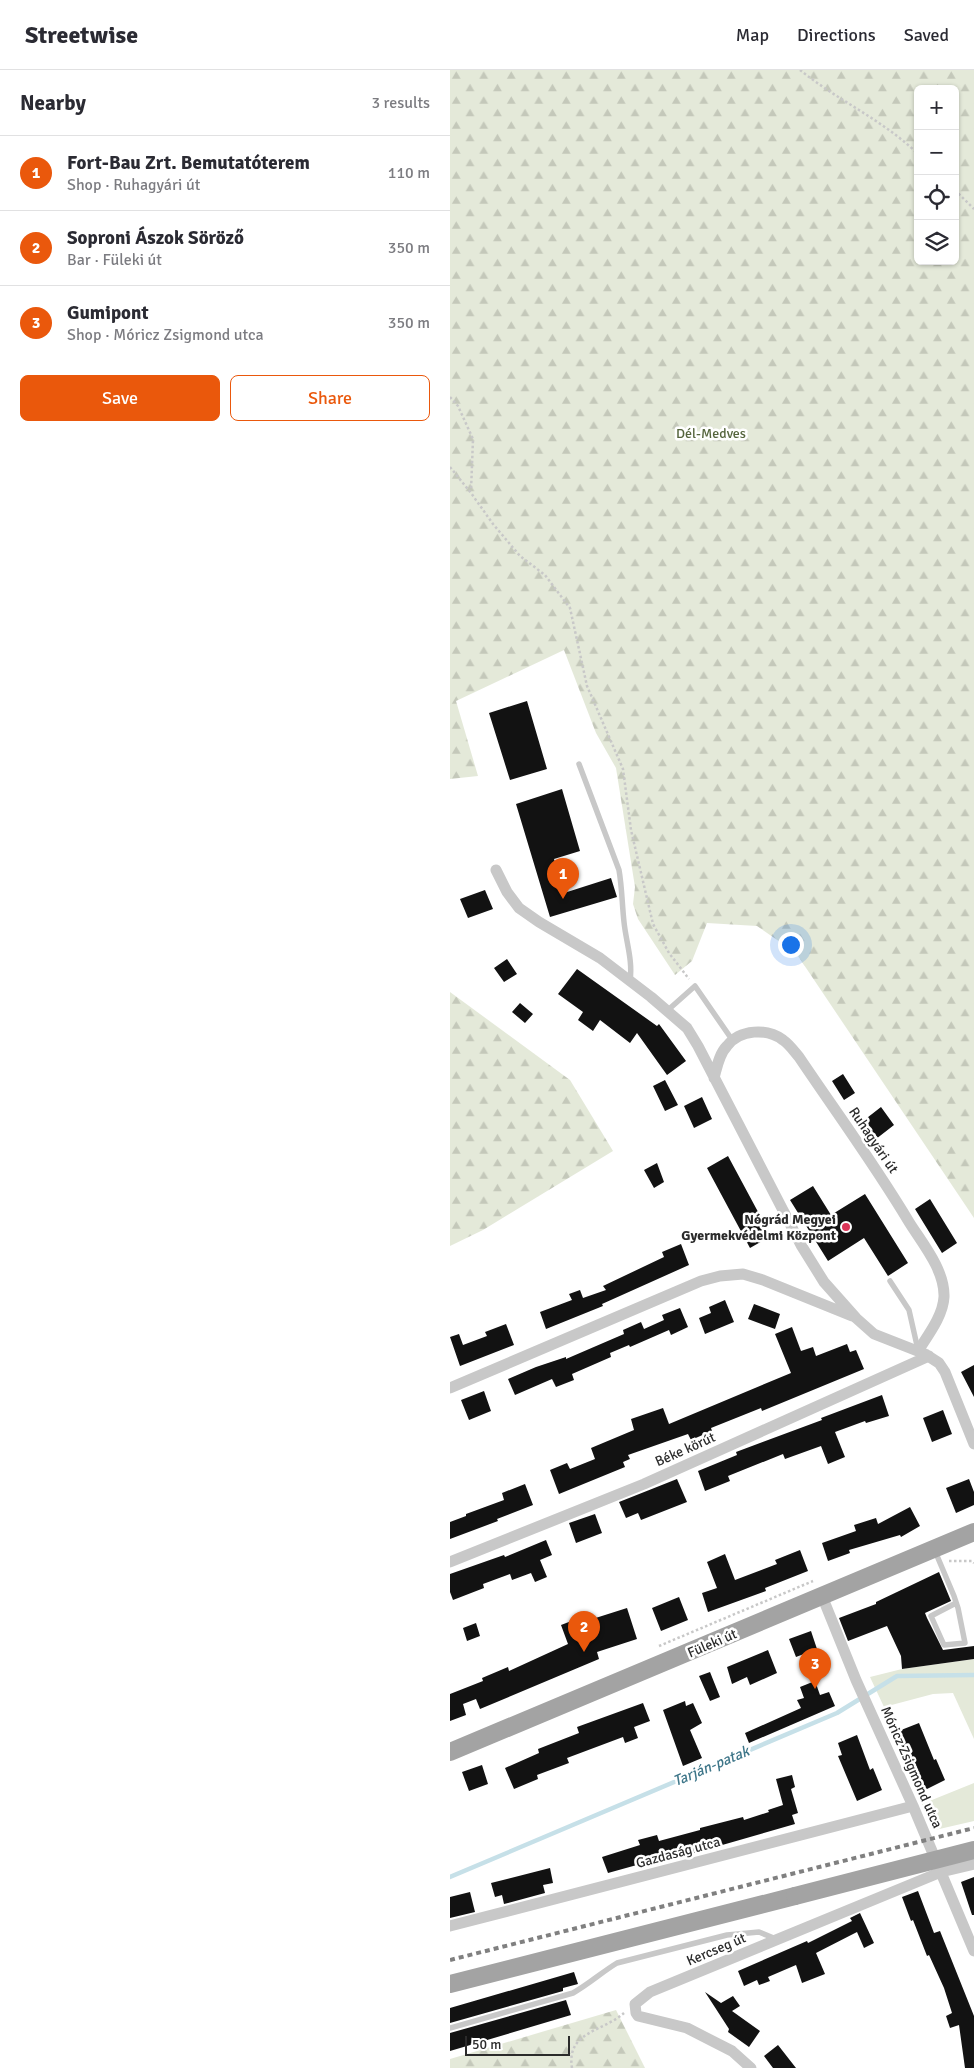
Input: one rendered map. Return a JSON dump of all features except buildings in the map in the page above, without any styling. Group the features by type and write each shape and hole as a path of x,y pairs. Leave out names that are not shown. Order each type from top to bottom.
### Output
{"main road":[{"name":"Füleki út","path":"450,1752 974,1532"},
{"path":"450,1984 974,1850"}],"street":[{"path":"496,870 507,892 519,908 600,958 668,1010 687,1028 811,1264 824,1282 856,1318 874,1334 923,1354 939,1363 945,1372 974,1444"},
{"name":"Ruhagyári út","path":"733,1041 743,1035 758,1032 767,1032 784,1040 799,1057 886,1182 926,1250 944,1286 944,1298 940,1314 923,1354"},
{"path":"714,1078 720,1057 726,1046 733,1041"},
{"path":"450,1388 701,1281 720,1276 743,1274 763,1280 856,1318"},
{"name":"Béke körút","path":"450,1562 644,1484 923,1354"},
{"name":"Móricz Zsigmond utca","path":"822,1596 856,1680 913,1806 974,1950"},
{"name":"Gazdaság utca","path":"450,1926 913,1806"},
{"name":"Kercseg út","path":"635,2004 650,1992 941,1872 974,1864"},
{"path":"635,2004 638,2016 687,2028 732,2052 751,2068"}],"lane":[{"path":"579,764 619,870 622,884 624,923 632,966 630,981"},
{"path":"668,1010 695,986 733,1041"},
{"path":"890,1281 909,1310 923,1354"},
{"path":"934,1549 956,1603 965,1643 944,1646 932,1616 956,1603"},
{"path":"450,2028 528,2004 573,1993 589,1984 602,1972 617,1963 727,1935 759,1932 778,1940"}],"path":[{"path":"800,70 818,85 850,104 914,151"},
{"path":"959,194 974,209"},
{"path":"450,397 458,406 473,439 471,493"},
{"path":"450,468 471,493 492,524 520,556 545,576 570,608 587,686 623,770 631,830 653,924 669,953 695,986"},
{"path":"572,2068 573,2049 581,2038 620,2016 635,2004"}],"green space":[{"name":"Dél-Medves","path":"450,70 974,70 974,1218 796,953 757,926 707,923 692,961 675,975 638,919 633,904 635,887 616,768 596,733 564,650 456,701 478,776 450,779"},
{"path":"450,992 570,1080 613,1151 483,1230 450,1246"},
{"path":"974,1659 974,1739 953,1693 933,1694 884,1707 870,1677 902,1669"},
{"path":"974,1783 974,1821 935,1830 922,1804"},
{"path":"616,2010 645,2068 450,2068 450,2059"}],"waterway":[{"name":"Tarján-patak","path":"450,1877 837,1713 897,1676 974,1675"}],"railway":[{"path":"450,1960 974,1828"}],"place":[{"name":"Fort-Bau Zrt. Bemutatóterem","path":"563,899"},
{"name":"Nógrád Megyei Gyermekvédelmi Központ","path":"846,1227"},
{"name":"Soproni Ászok Söröző","path":"584,1652"},
{"name":"Gumipont","path":"815,1689"}]}
